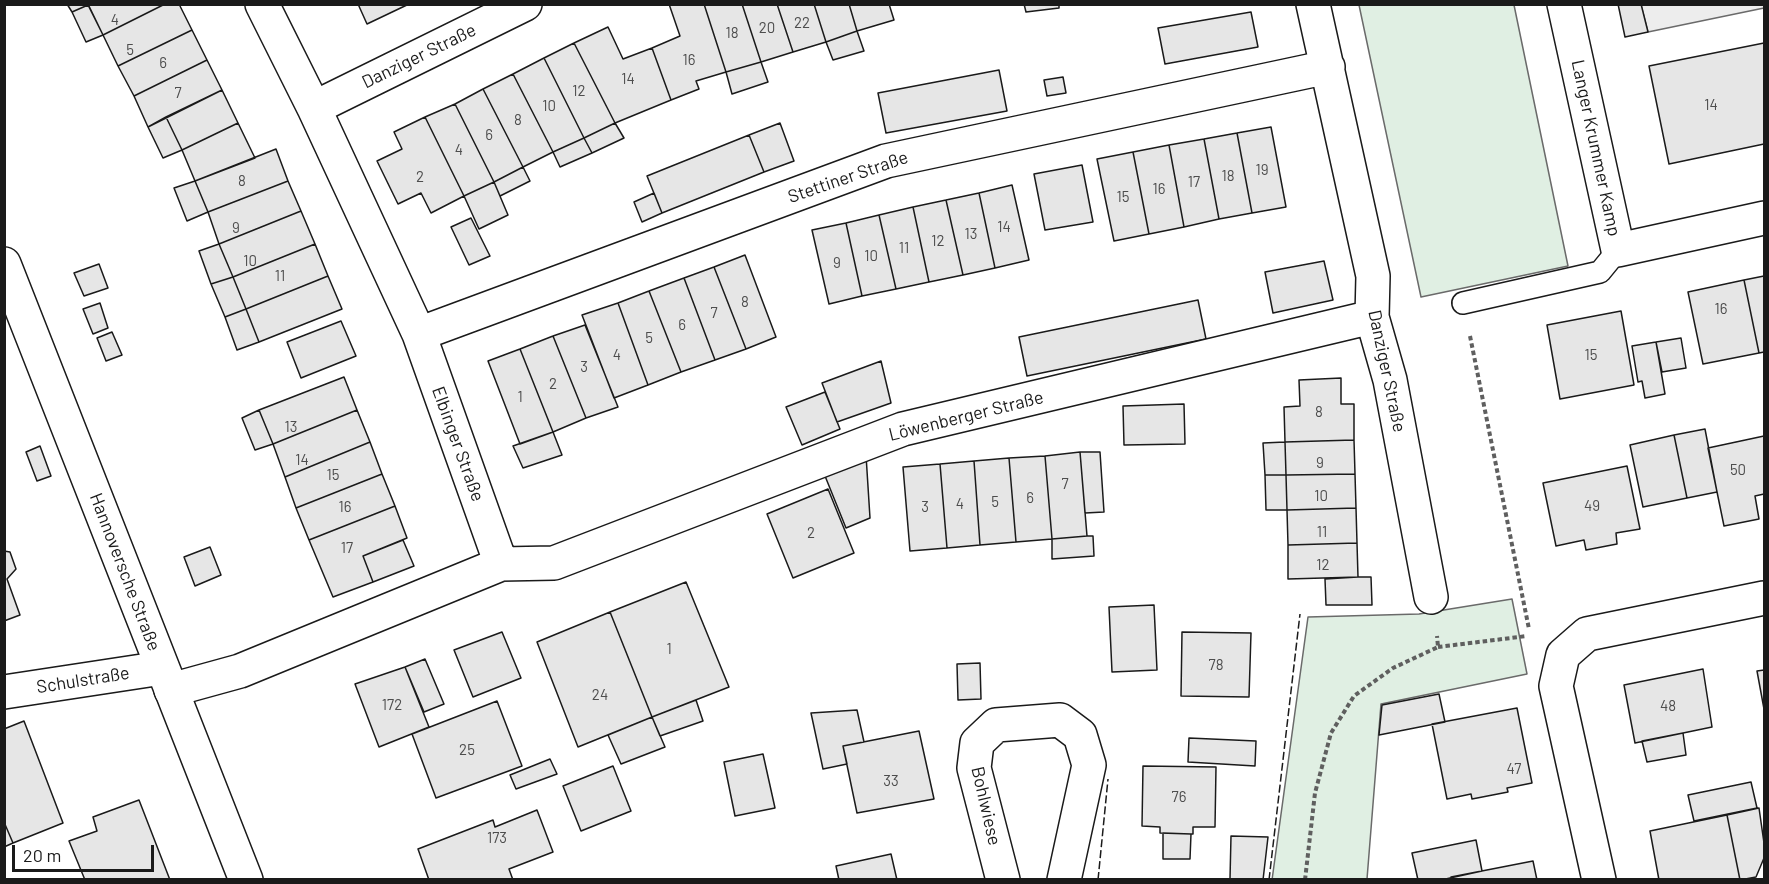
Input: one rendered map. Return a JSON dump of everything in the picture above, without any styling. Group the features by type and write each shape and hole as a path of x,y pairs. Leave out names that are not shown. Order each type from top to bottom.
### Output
{"street":[{"name":"Elbinger Straße","path":"262,4 314,108 419,334 501,564"},
{"name":"Danziger Straße","path":"314,108 525,4"},
{"name":"Danziger Straße","path":"1313,4 1373,276 1372,317 1390,380 1431,597"},
{"name":"Langer Krummer Kamp","path":"1564,4 1618,250 1764,218"},
{"name":"Stettiner Straße","path":"419,334 886,161 1328,67"},
{"name":"Hannoversche Straße","path":"4,264 246,879"},
{"name":"Löwenberger Straße","path":"501,564 554,563 903,429 1372,317"},
{"path":"167,679 240,671 501,564"},
{"path":"1599,879 1556,686 1563,655 1587,634 1764,598"},
{"name":"Schulstraße","path":"4,692 167,679"},
{"name":"Bohlwiese","path":"1003,879 974,768 977,743 996,725 1060,720 1080,735 1089,765 1064,879"}],"lane":[{"path":"1463,303 1600,273 1618,250"}],"path":[{"path":"1305,879 1315,793 1331,733 1354,696 1393,668 1438,648 1530,636 1463,303"},
{"path":"1431,597 1438,648"}],"green space":[{"path":"1359,5 1514,5 1568,266 1421,297"},
{"path":"1512,599 1527,674 1381,704 1367,879 1272,880 1308,617 1419,614"}],"shaded area":[{"path":"1764,4 1764,8 1648,32 1641,5"}],"building":[{"path":"67,4 88,4 88,5 72,12"},
{"path":"88,4 165,4 103,35"},
{"path":"165,4 179,4 192,30 118,66 103,35"},
{"path":"358,4 409,4 367,24"},
{"path":"669,4 704,4 726,72 696,81 699,89 671,100 652,48 680,36"},
{"path":"704,4 742,4 761,62 726,72"},
{"path":"742,4 777,4 793,52 761,62"},
{"path":"777,4 814,4 826,42 793,52"},
{"path":"814,4 849,4 857,31 826,42"},
{"path":"849,4 889,4 894,20 857,31"},
{"path":"1024,4 1059,4 1059,8 1026,12"},
{"path":"1618,4 1641,4 1648,32 1625,37"},
{"path":"88,5 103,35 86,42 72,12"},
{"path":"1251,12 1258,47 1165,64 1158,28"},
{"path":"608,27 623,59 652,48 671,100 615,123 574,43"},
{"path":"192,30 207,60 134,96 118,66"},
{"path":"857,31 864,51 833,60 826,42"},
{"path":"574,43 615,123 584,138 544,58"},
{"path":"1764,43 1764,144 1669,164 1649,66"},
{"path":"544,58 584,138 553,152 513,74"},
{"path":"207,60 222,90 148,127 134,96"},
{"path":"761,62 768,82 732,94 726,72"},
{"path":"999,70 1007,111 886,133 878,93"},
{"path":"513,74 553,152 523,167 483,89"},
{"path":"1063,77 1066,93 1047,96 1044,80"},
{"path":"483,89 523,167 494,182 455,104"},
{"path":"222,90 238,123 182,150 166,117"},
{"path":"455,104 494,182 464,196 425,117"},
{"path":"166,117 182,150 163,158 148,127"},
{"path":"425,117 464,196 431,213 421,193 398,204 377,161 402,149 394,132"},
{"path":"238,123 255,158 195,181 182,150"},
{"path":"615,123 624,138 592,153 584,138"},
{"path":"780,123 794,161 764,172 749,135"},
{"path":"1271,127 1286,207 1252,213 1237,133"},
{"path":"1237,133 1252,213 1219,219 1204,139"},
{"path":"749,135 764,172 662,213 647,176"},
{"path":"584,138 592,153 560,167 553,152"},
{"path":"1204,139 1219,219 1184,227 1169,145"},
{"path":"1169,145 1184,227 1149,234 1133,152"},
{"path":"276,149 288,181 208,212 195,181"},
{"path":"1133,152 1149,234 1114,241 1097,159"},
{"path":"1082,165 1093,222 1045,230 1034,174"},
{"path":"523,167 530,181 500,196 494,182"},
{"path":"195,181 208,212 187,221 174,188"},
{"path":"288,181 301,211 219,244 208,212"},
{"path":"494,182 508,215 479,229 464,196"},
{"path":"1012,185 1029,260 995,268 979,193"},
{"path":"654,193 662,213 642,222 634,202"},
{"path":"979,193 995,268 963,275 946,200"},
{"path":"946,200 963,275 929,282 913,207"},
{"path":"913,207 929,282 896,289 879,215"},
{"path":"301,211 315,244 233,277 219,244"},
{"path":"879,215 896,289 862,296 846,223"},
{"path":"471,218 490,256 469,265 451,227"},
{"path":"846,223 862,296 829,304 812,230"},
{"path":"219,244 233,277 211,284 199,251"},
{"path":"315,244 328,276 246,309 233,277"},
{"path":"745,255 776,337 746,349 714,267"},
{"path":"1324,261 1333,300 1273,313 1265,272"},
{"path":"99,264 108,288 84,296 74,273"},
{"path":"714,267 746,349 715,360 684,278"},
{"path":"328,276 342,309 259,342 246,309"},
{"path":"1764,276 1764,352 1759,353 1744,280"},
{"path":"233,277 246,309 225,317 211,284"},
{"path":"684,278 715,360 681,372 649,291"},
{"path":"1744,280 1759,353 1703,364 1688,292"},
{"path":"649,291 681,372 648,385 618,303"},
{"path":"1198,300 1206,339 1027,376 1019,337"},
{"path":"100,303 108,328 93,334 83,309"},
{"path":"618,303 648,385 614,398 582,315"},
{"path":"246,309 259,342 237,350 225,317"},
{"path":"1621,311 1634,385 1560,399 1547,325"},
{"path":"341,321 356,356 301,378 287,342"},
{"path":"585,325 618,407 586,418 553,336"},
{"path":"112,332 122,355 106,361 97,338"},
{"path":"553,336 586,418 553,432 520,349"},
{"path":"1681,338 1686,368 1662,372 1656,342"},
{"path":"1656,342 1665,394 1645,398 1642,381 1638,382 1632,346"},
{"path":"520,349 553,432 520,444 488,361"},
{"path":"881,361 891,403 837,422 822,383"},
{"path":"344,377 357,410 273,444 259,410"},
{"path":"1341,378 1341,404 1354,404 1354,440 1285,442 1284,407 1300,406 1299,380"},
{"path":"825,392 840,429 802,445 786,407"},
{"path":"1184,404 1185,444 1124,445 1123,406"},
{"path":"259,410 273,444 255,450 242,418"},
{"path":"357,410 370,442 285,477 273,444"},
{"path":"1705,429 1717,492 1687,498 1674,435"},
{"path":"553,432 562,455 523,468 513,446"},
{"path":"1674,435 1687,498 1643,507 1630,445"},
{"path":"1764,436 1764,494 1755,496 1759,519 1724,526 1708,448"},
{"path":"1354,440 1355,474 1286,475 1285,442"},
{"path":"370,442 382,474 296,508 285,477"},
{"path":"1285,442 1286,475 1265,475 1263,443"},
{"path":"40,446 51,476 37,481 26,452"},
{"path":"1080,452 1087,536 1052,539 1045,456"},
{"path":"1080,452 1100,452 1104,512 1085,513"},
{"path":"866,455 870,518 846,528 823,471"},
{"path":"1045,456 1052,539 1016,542 1009,458"},
{"path":"1009,458 1016,542 980,545 974,461"},
{"path":"974,461 980,545 947,548 940,464"},
{"path":"940,464 947,548 910,551 903,467"},
{"path":"1627,466 1640,529 1616,533 1617,544 1586,550 1584,540 1556,546 1543,483"},
{"path":"382,474 395,506 309,540 296,508"},
{"path":"1355,474 1356,508 1287,510 1286,475"},
{"path":"1265,475 1286,475 1287,510 1266,510"},
{"path":"828,489 854,553 793,578 767,514"},
{"path":"395,506 407,538 363,556 373,582 333,597 309,540"},
{"path":"1356,508 1357,543 1288,545 1287,510"},
{"path":"1093,536 1094,556 1052,559 1052,539"},
{"path":"403,540 414,566 373,582 363,556"},
{"path":"1357,543 1358,577 1288,579 1288,545"},
{"path":"210,547 221,575 195,586 184,557"},
{"path":"4,551 10,552 16,569 7,579 20,615 4,621"},
{"path":"1371,577 1372,605 1326,605 1325,579"},
{"path":"686,582 729,687 652,717 610,612"},
{"path":"1154,605 1157,670 1112,672 1109,607"},
{"path":"610,612 652,717 578,747 537,642"},
{"path":"502,632 521,678 473,697 454,650"},
{"path":"1182,632 1251,633 1249,697 1181,696"},
{"path":"425,659 444,704 424,712 405,667"},
{"path":"980,663 981,699 958,700 957,664"},
{"path":"405,667 429,727 379,747 355,684"},
{"path":"1703,669 1712,727 1635,743 1624,685"},
{"path":"1764,670 1764,709 1757,671"},
{"path":"1439,694 1445,722 1379,735 1382,705"},
{"path":"696,700 703,721 660,736 652,717"},
{"path":"497,701 522,766 436,798 412,734"},
{"path":"1517,708 1532,783 1507,788 1508,792 1472,799 1471,794 1447,799 1432,724"},
{"path":"857,710 864,742 843,746 847,764 823,769 811,713"},
{"path":"652,717 665,747 621,764 608,735"},
{"path":"24,721 63,823 13,843 4,822 4,729"},
{"path":"919,731 934,799 857,813 843,746"},
{"path":"1683,733 1686,755 1647,762 1642,741"},
{"path":"1189,738 1256,741 1255,766 1188,762"},
{"path":"763,754 775,808 735,816 724,762"},
{"path":"550,759 557,774 516,789 510,775"},
{"path":"613,766 631,811 581,831 563,786"},
{"path":"1143,766 1216,767 1215,827 1193,827 1193,834 1191,834 1160,833 1160,827 1142,826"},
{"path":"1751,782 1757,808 1694,821 1688,795"},
{"path":"139,800 170,880 85,880 69,841 97,831 93,817"},
{"path":"1759,808 1764,858 1756,877 1740,880 1727,815"},
{"path":"537,810 553,852 509,869 513,880 429,880 418,849 493,820 495,827"},
{"path":"1727,815 1740,880 1659,880 1650,831"},
{"path":"4,822 13,843 4,847"},
{"path":"1163,833 1191,834 1190,859 1163,859"},
{"path":"1231,836 1268,837 1263,880 1230,879"},
{"path":"1476,840 1482,871 1441,880 1418,880 1412,853"},
{"path":"891,854 897,880 839,880 836,866"},
{"path":"1533,861 1537,880 1451,880 1451,877"}],"fence":[{"path":"1269,880 1300,614"},
{"path":"1098,880 1108,779"}]}
